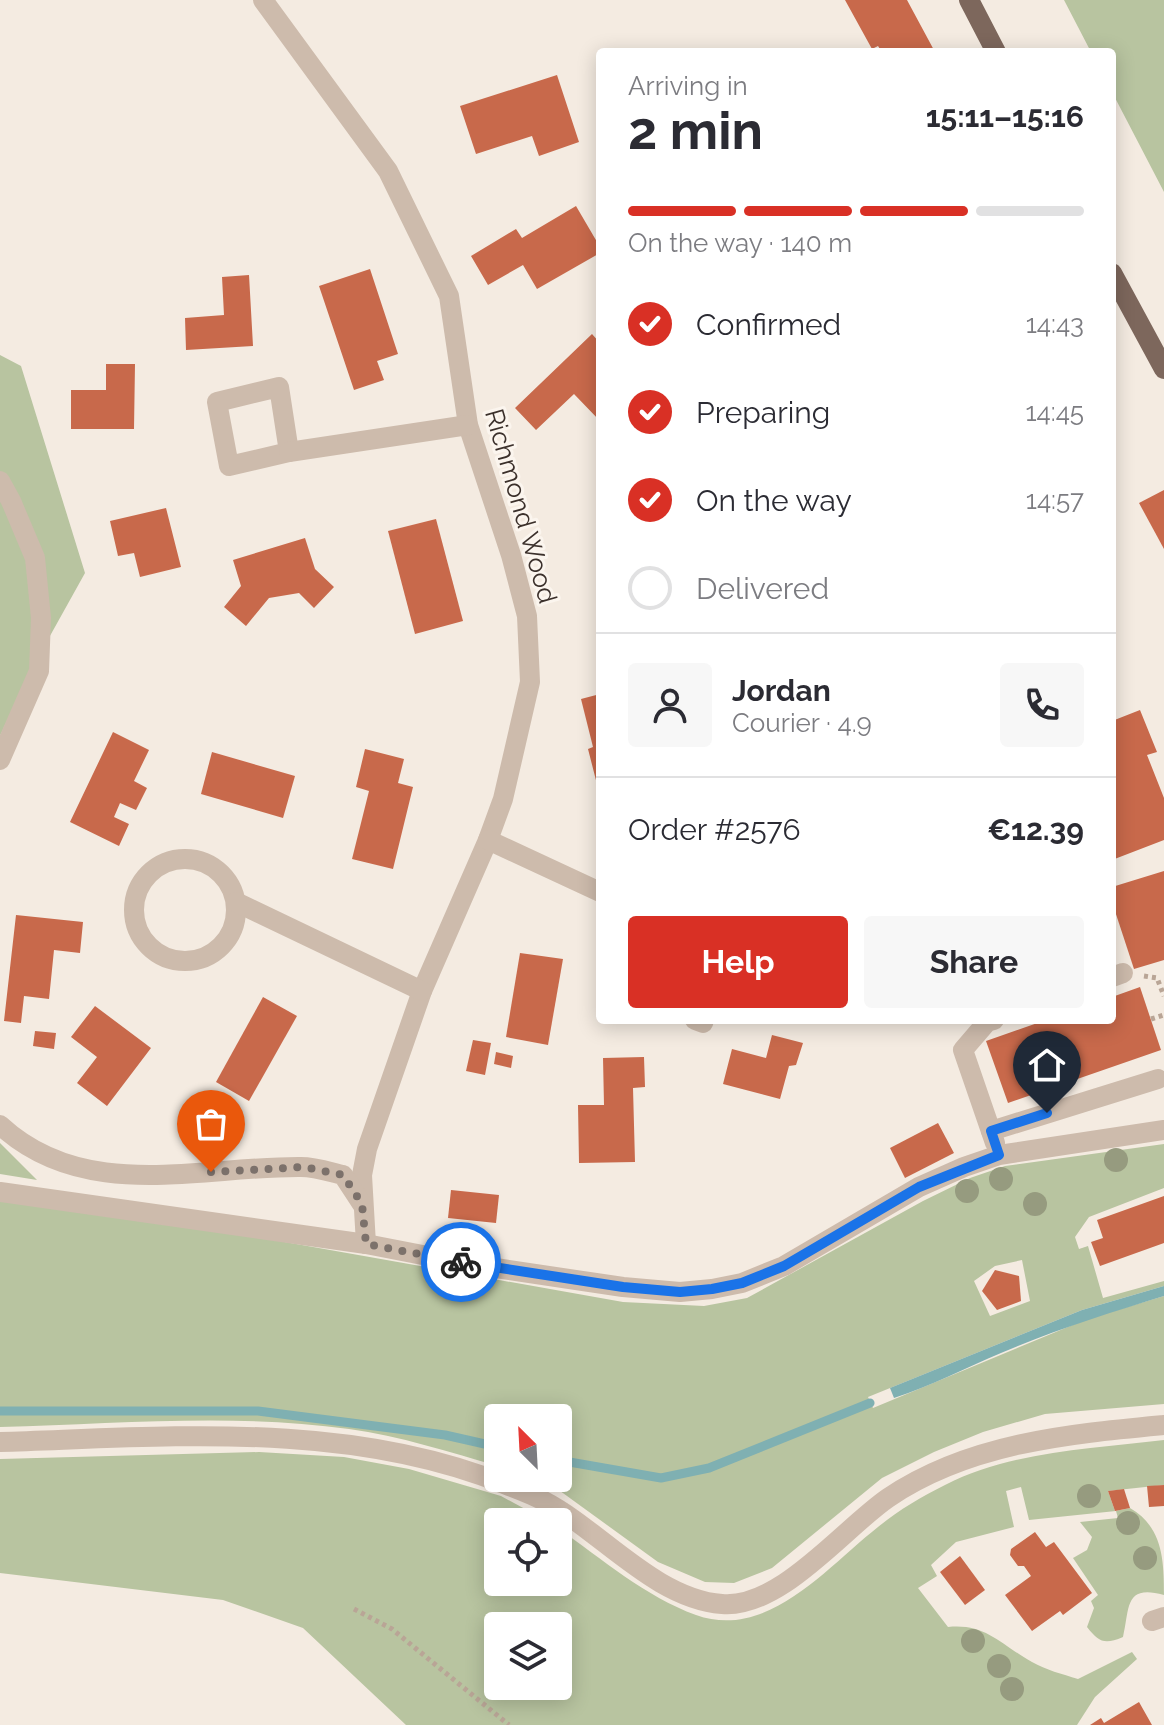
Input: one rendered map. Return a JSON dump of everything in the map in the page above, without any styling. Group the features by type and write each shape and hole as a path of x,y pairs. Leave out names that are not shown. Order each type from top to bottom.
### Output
{"main road":[{"path":"969,0 994,48"},
{"path":"1116,280 1164,369"}],"street":[{"name":"Richmond Wood","path":"263,0 388,171 449,296 468,425 511,555 527,616 530,682 503,799 422,991 367,1149 362,1175 366,1244"},
{"path":"289,452 279,387 217,402 229,466 289,452 468,425"},
{"path":"0,481 35,558 41,618 39,671 0,760"},
{"path":"488,840 596,890"},
{"path":"236,902 236,919 230,936 219,950 203,959 186,962 169,959 153,951 141,938 135,922 134,904 139,887 148,874 162,865 193,859 208,864 221,874 231,886 236,902 422,991"},
{"path":"985,1024 963,1050 999,1155"},
{"path":"991,1131 1158,1079"},
{"path":"0,1125 16,1140 65,1163 123,1176 304,1167 317,1169 343,1175 362,1204"},
{"path":"0,1192 366,1244 469,1264 623,1287 680,1292 742,1283 784,1266 919,1187 999,1155 1164,1130"},
{"path":"0,1442 263,1437 322,1442 464,1468 545,1501 650,1577 696,1599 724,1605 756,1599 795,1576 887,1499 943,1467 1007,1447 1065,1435 1164,1425"}],"path":[{"path":"1151,1019 1164,1015"},
{"path":"354,1609 392,1629 509,1725"}],"green space":[{"path":"1064,0 1164,0 1164,192 1116,100 1116,48 1089,48"},
{"path":"0,355 21,366 85,573 26,679 0,736"},
{"path":"0,1143 37,1180 0,1174"},
{"path":"1164,1144 1164,1188 1089,1217 1075,1237 1079,1249 1088,1246 1103,1298 1164,1281 1164,1286 1082,1310 868,1397 873,1408 1087,1319 1164,1296 1164,1404 1045,1414 983,1432 934,1452 882,1478 772,1568 734,1583 705,1582 658,1562 562,1492 572,1492 572,1404 484,1404 484,1462 387,1436 306,1424 175,1421 0,1427 0,1200 167,1221 623,1302 704,1306 747,1298 970,1178 1005,1166","holes":["1022,1260 1030,1301 990,1316 974,1281 995,1266"]},
{"path":"1164,1440 1164,1485 1108,1491 1115,1511 1130,1508 1149,1525 1162,1558 1164,1595 1151,1592 1135,1596 1131,1601 1123,1637 1102,1641 1087,1627 1094,1608 1091,1601 1098,1595 1073,1558 1087,1550 1092,1537 1080,1522 1118,1518 1116,1511 1029,1520 1021,1487 1006,1491 1014,1527 956,1542 931,1565 937,1576 918,1588 948,1627 973,1628 983,1632 1054,1672 1078,1679 1132,1652 1137,1659 1095,1697 1077,1725 406,1725 303,1628 223,1600 0,1573 0,1459 259,1452 344,1457 409,1469 501,1496 523,1508 484,1508 484,1596 572,1596 572,1538 625,1576 678,1607 696,1615 722,1620 748,1618 772,1609 795,1595 886,1521 945,1485 997,1465 1080,1449"}],"water":[{"path":"1164,1286 1164,1296 1042,1337 908,1393 894,1398 890,1388 1082,1310"}],"building":[{"path":"845,0 907,0 933,48 878,46 871,48"},
{"path":"557,75 579,142 539,156 532,136 476,154 460,106"},
{"path":"576,206 596,240 596,255 537,289 523,265 488,285 471,256 516,229 522,238"},
{"path":"370,269 398,354 377,361 384,380 354,390 319,286"},
{"path":"249,275 253,346 186,350 185,318 224,315 222,277"},
{"path":"592,334 596,338 596,417 574,394 536,430 515,408"},
{"path":"106,364 135,364 134,429 71,429 71,390 106,390"},
{"path":"1164,490 1164,549 1139,503"},
{"path":"166,508 181,567 140,577 134,553 118,556 110,521"},
{"path":"436,519 463,621 415,634 388,531"},
{"path":"305,538 315,569 334,587 314,608 299,593 269,598 246,626 224,607 241,586 233,560"},
{"path":"596,695 596,780 588,749 593,747 581,699"},
{"path":"1140,710 1157,752 1147,755 1164,798 1164,840 1116,858 1116,719"},
{"path":"113,732 149,750 134,781 147,788 136,810 120,803 114,817 129,824 119,846 70,822"},
{"path":"365,749 404,759 398,783 413,787 393,869 352,859 369,791 356,787"},
{"path":"212,752 295,776 283,818 201,794"},
{"path":"1164,871 1164,960 1134,969 1116,914 1116,886"},
{"path":"16,915 83,922 80,953 54,950 49,999 24,996 21,1023 4,1021"},
{"path":"520,953 563,959 548,1045 506,1037"},
{"path":"1140,987 1161,1050 1008,1103 986,1041 1035,1024 1116,1024 1116,996"},
{"path":"263,997 297,1016 249,1101 216,1082"},
{"path":"95,1006 151,1048 107,1106 77,1083 97,1057 71,1037"},
{"path":"35,1031 56,1033 54,1049 33,1046"},
{"path":"772,1035 803,1043 796,1065 789,1066 780,1099 723,1084 732,1049 766,1058"},
{"path":"473,1040 491,1043 485,1075 466,1071"},
{"path":"496,1052 513,1056 511,1068 494,1064"},
{"path":"644,1057 645,1087 633,1088 635,1162 579,1163 578,1105 604,1105 603,1058"},
{"path":"938,1123 954,1153 905,1178 890,1148"},
{"path":"451,1190 499,1195 496,1223 448,1218"},
{"path":"1164,1196 1164,1243 1100,1266 1091,1242 1103,1238 1097,1220"},
{"path":"995,1270 1019,1276 1021,1301 997,1310 982,1291"},
{"path":"1164,1485 1164,1506 1149,1507 1147,1486"},
{"path":"1124,1489 1130,1508 1115,1511 1108,1491"},
{"path":"1035,1532 1046,1547 1054,1542 1092,1593 1063,1615 1060,1611 1032,1631 1005,1595 1031,1576 1010,1555 1011,1549"},
{"path":"960,1556 985,1590 965,1605 940,1572"},
{"path":"1139,1702 1152,1725 1090,1725 1101,1718 1104,1723"}],"waterway":[{"path":"572,1462 661,1478 709,1468 870,1403"},
{"path":"0,1411 258,1411 445,1435 484,1444"}],"way so far":[{"path":"211,1172 304,1167 343,1175 362,1204 366,1244 461,1262"}],"route":[{"path":"461,1262 623,1287 680,1292 742,1283 784,1266 919,1187 999,1155 991,1131 1047,1113"}]}
